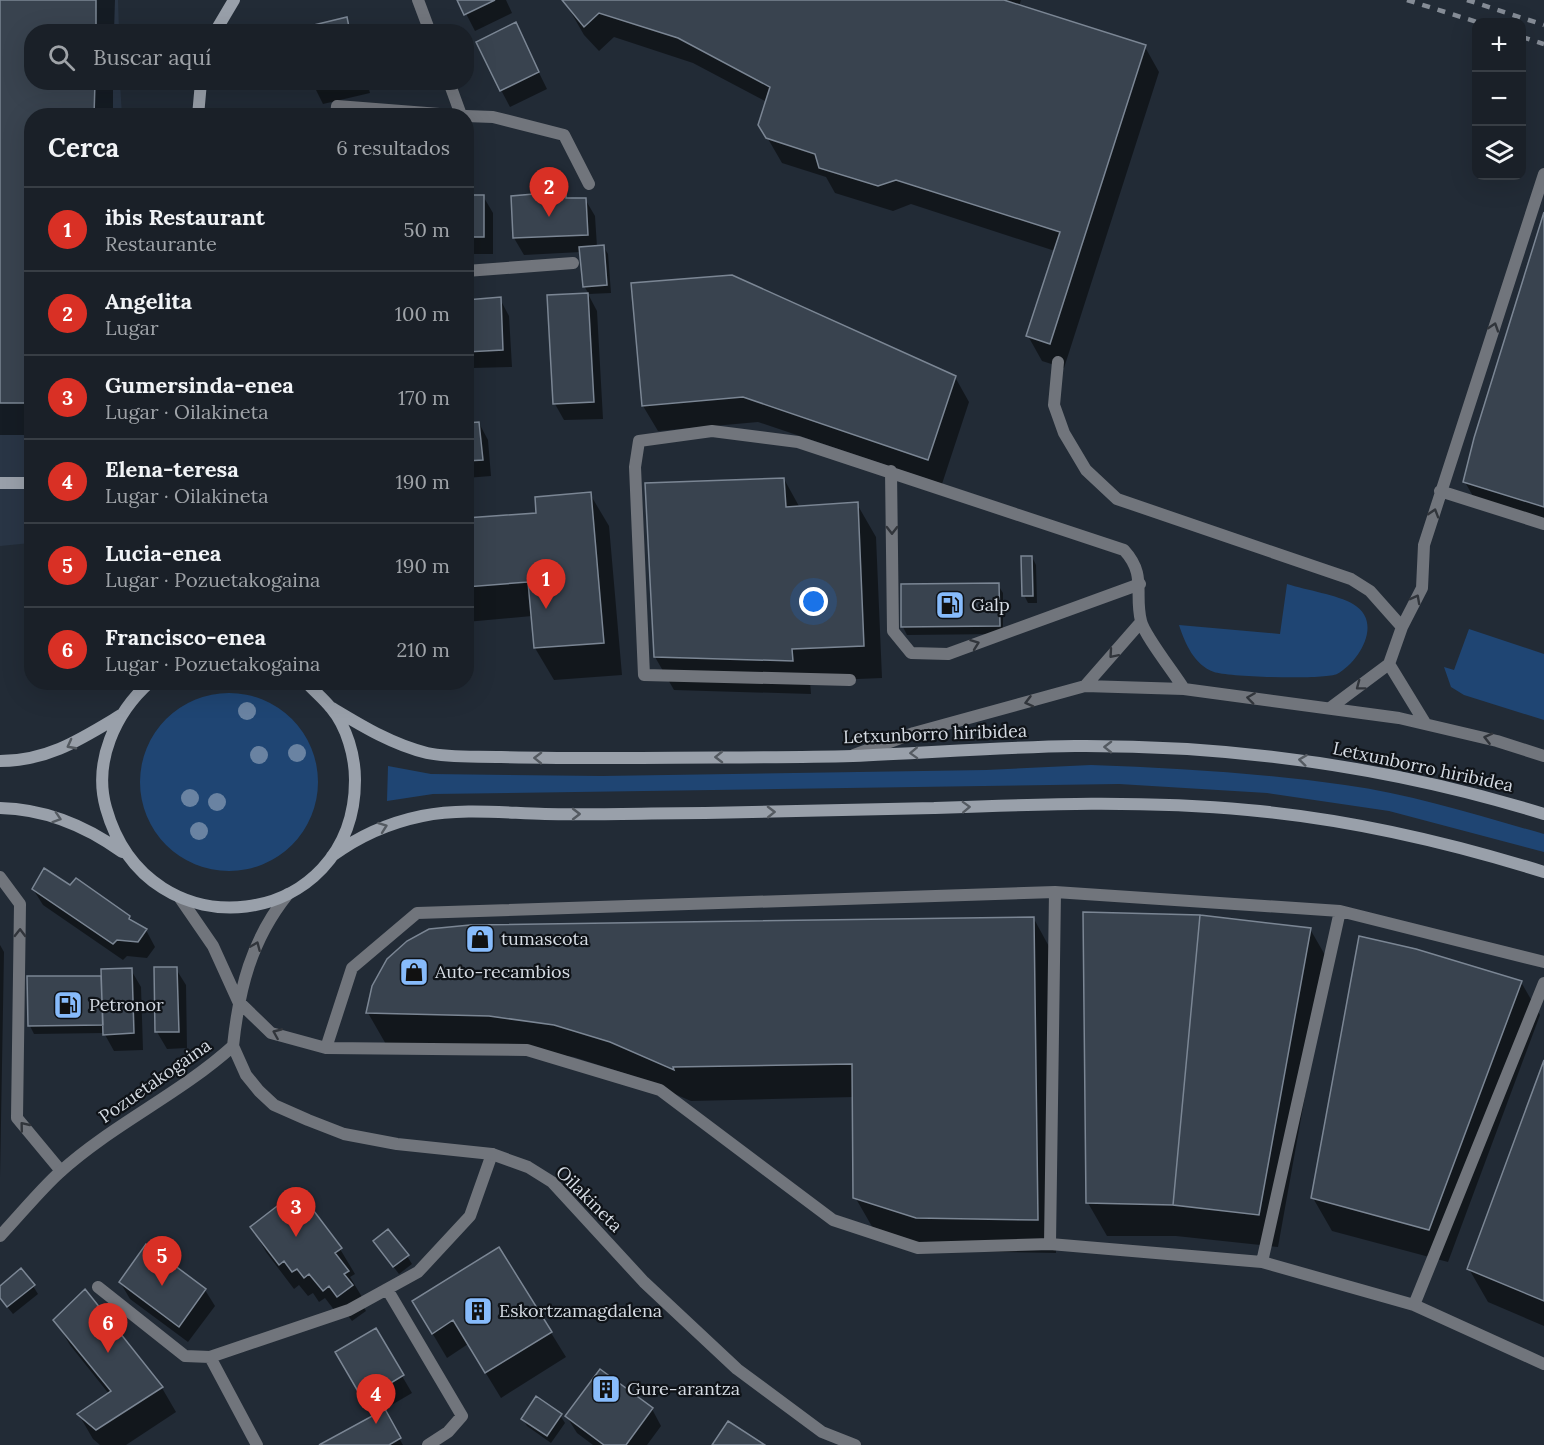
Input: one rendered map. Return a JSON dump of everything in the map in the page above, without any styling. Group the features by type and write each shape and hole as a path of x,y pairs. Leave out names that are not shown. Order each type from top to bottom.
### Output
{"main road":[{"path":"219,24 234,0"},
{"path":"199,108 200,90"},
{"path":"0,483 24,483"},
{"path":"125,854 112,828 104,800 103,770 109,742 121,715 143,690"},
{"path":"314,690 332,708 347,736 355,766 355,798 347,828 332,856"},
{"name":"Letxunborro hiribidea","path":"332,708 374,733 401,744 427,753 456,756 577,758 851,756 1074,746 1160,747 1247,753 1333,764 1418,780 1544,814"},
{"path":"0,761 28,760 54,753 121,715"},
{"path":"0,808 43,814 100,836 125,854 159,887 180,898 212,907 246,908 288,894 312,877 332,856 352,841 398,822 448,813 836,811 1088,802 1239,809 1331,821 1411,836 1544,872"}],"street":[{"path":"418,0 427,24"},
{"path":"453,90 461,108"},
{"path":"337,108 337,106 365,108"},
{"path":"474,116 493,117 564,135 589,184"},
{"path":"1330,708 1389,664 1402,627 1422,588 1424,545 1544,174"},
{"path":"474,270 573,262"},
{"path":"1058,362 1054,405 1064,433 1086,470 1117,499 1351,579 1370,591 1402,627"},
{"path":"850,680 644,675 635,467 639,441 712,431 798,442 1124,550 1134,562 1140,584 1141,622 1184,689"},
{"path":"891,471 893,631 911,653 948,654 1140,584"},
{"path":"1440,492 1544,524"},
{"path":"1085,686 1141,622"},
{"path":"1389,664 1425,723"},
{"path":"851,756 914,733 1085,686 1184,689 1330,708 1425,723 1497,741 1544,756"},
{"path":"0,877 20,904 17,1118 61,1171"},
{"path":"1050,1244 1055,892"},
{"path":"326,1048 352,968 417,913 1055,892 1340,911 1544,962"},
{"name":"Pozuetakogaina","path":"0,1236 61,1171 128,1121 206,1071 233,1046 238,1001 256,944 270,916 288,894"},
{"path":"180,898 213,946 238,1001 271,1033 326,1048 526,1050 660,1090 833,1220 918,1248 1050,1244 1262,1262 1414,1305 1544,1364"},
{"path":"1262,1262 1340,911"},
{"path":"1414,1305 1544,983"},
{"name":"Oilakineta","path":"233,1046 246,1075 259,1091 274,1105 308,1120 344,1134 387,1142 492,1154 528,1167 552,1182 644,1282 737,1369 822,1432 855,1445"},
{"path":"98,1287 185,1356 210,1358 350,1310 418,1272 470,1216 492,1154"},
{"path":"387,1289 462,1416 447,1432 428,1445"},
{"path":"210,1358 257,1445"}],"shaded area":[{"path":"0,0 118,0 119,24 24,24 24,90 120,90 122,108 24,108 24,544 0,546"},
{"path":"1287,584 1339,598 1353,604 1362,612 1367,621 1365,641 1353,661 1345,668 1337,674 1314,677 1237,675 1214,672 1196,659 1187,646 1179,625 1280,634"},
{"path":"1469,629 1544,654 1544,720 1464,695 1451,687 1444,667 1454,670"},
{"path":"229,693 263,700 279,708 292,719 303,732 311,748 318,782 311,816 303,832 292,845 279,856 263,864 229,871 195,864 179,856 166,845 155,832 147,816 140,782 147,748 155,732 166,719 179,708 195,700"},
{"path":"1091,765 1250,774 1370,789 1445,806 1544,834 1544,852 1389,811 1267,793 1119,784 433,794 387,801 388,766 431,774 602,776 986,770"}],"building":[{"path":"0,0 96,0 96,24 24,24 24,90 95,90 94,108 24,108 24,403 0,403"},
{"path":"457,0 495,0 464,15"},
{"path":"562,0 1004,0 1146,45 1050,344 1026,336 1060,232 896,180 878,186 819,168 815,154 766,138 758,125 770,87 678,38 599,13 584,27"},
{"path":"347,17 348,24 318,24"},
{"path":"516,22 539,72 500,91 476,42"},
{"path":"566,194 566,198 586,198 588,235 513,238 511,196"},
{"path":"474,195 484,195 484,237 474,237"},
{"path":"1544,212 1544,507 1463,482 1474,438"},
{"path":"604,245 607,285 583,287 579,247"},
{"path":"732,275 956,376 928,460 743,397 642,406 631,283"},
{"path":"588,293 594,402 553,404 547,295"},
{"path":"501,297 503,350 474,352 474,299"},
{"path":"474,422 479,422 483,460 474,461"},
{"path":"784,478 786,507 858,502 864,646 792,649 793,661 654,657 645,483"},
{"path":"591,492 604,643 534,648 528,582 474,586 474,517 536,513 535,497"},
{"path":"1021,556 1032,556 1033,596 1022,596"},
{"name":"Galp","path":"999,583 1000,626 901,627 901,584"},
{"path":"44,868 70,885 76,878 130,916 129,919 147,929 138,942 117,940 113,944 32,889"},
{"path":"1083,912 1200,915 1173,1205 1086,1203"},
{"path":"1200,915 1311,928 1259,1215 1173,1205"},
{"path":"1034,917 1038,1220 916,1218 853,1198 852,1064 673,1067 674,1070 610,1042 554,1025 489,1016 366,1013 372,986 387,959 407,941 429,929 470,925"},
{"path":"1359,936 1416,949 1522,981 1429,1230 1311,1198"},
{"path":"154,967 177,967 179,1032 155,1032"},
{"path":"132,968 134,1033 103,1035 101,969"},
{"path":"27,976 101,976 103,1025 28,1026"},
{"path":"1544,1060 1544,1301 1467,1269"},
{"path":"298,1190 342,1248 335,1253 349,1271 344,1274 353,1285 337,1297 329,1286 323,1291 309,1274 304,1278 297,1269 292,1272 284,1261 279,1265 250,1227"},
{"path":"388,1229 409,1255 393,1267 373,1241"},
{"path":"146,1244 206,1289 179,1327 119,1282"},
{"name":"Eskortzamagdalena","path":"499,1247 552,1332 485,1373 453,1320 432,1334 412,1301"},
{"path":"21,1268 35,1285 7,1307 0,1298 0,1286"},
{"path":"85,1289 163,1387 96,1430 77,1414 111,1391 53,1320"},
{"path":"376,1328 404,1375 363,1400 335,1352"},
{"name":"Gure-arantza","path":"600,1369 653,1408 626,1445 604,1445 565,1416"},
{"path":"536,1396 562,1414 547,1436 521,1419"},
{"path":"385,1409 401,1438 389,1445 319,1445"},
{"path":"728,1421 765,1445 712,1445"}],"railway":[{"path":"1407,0 1472,20"},
{"path":"1467,0 1544,25"},
{"path":"1526,38 1544,44"}],"place":[{"name":"Angelita","path":"549,217"},
{"name":"Galp","path":"950,605"},
{"name":"ibis Restaurant","path":"546,609"},
{"name":"tumascota","path":"480,939"},
{"name":"Auto-recambios","path":"414,972"},
{"name":"Petronor","path":"68,1005"},
{"name":"Gumersinda-enea","path":"296,1237"},
{"name":"Lucia-enea","path":"162,1286"},
{"name":"Eskortzamagdalena","path":"478,1311"},
{"name":"Francisco-enea","path":"108,1353"},
{"name":"Gure-arantza","path":"606,1389"},
{"name":"Elena-teresa","path":"376,1424"}]}
